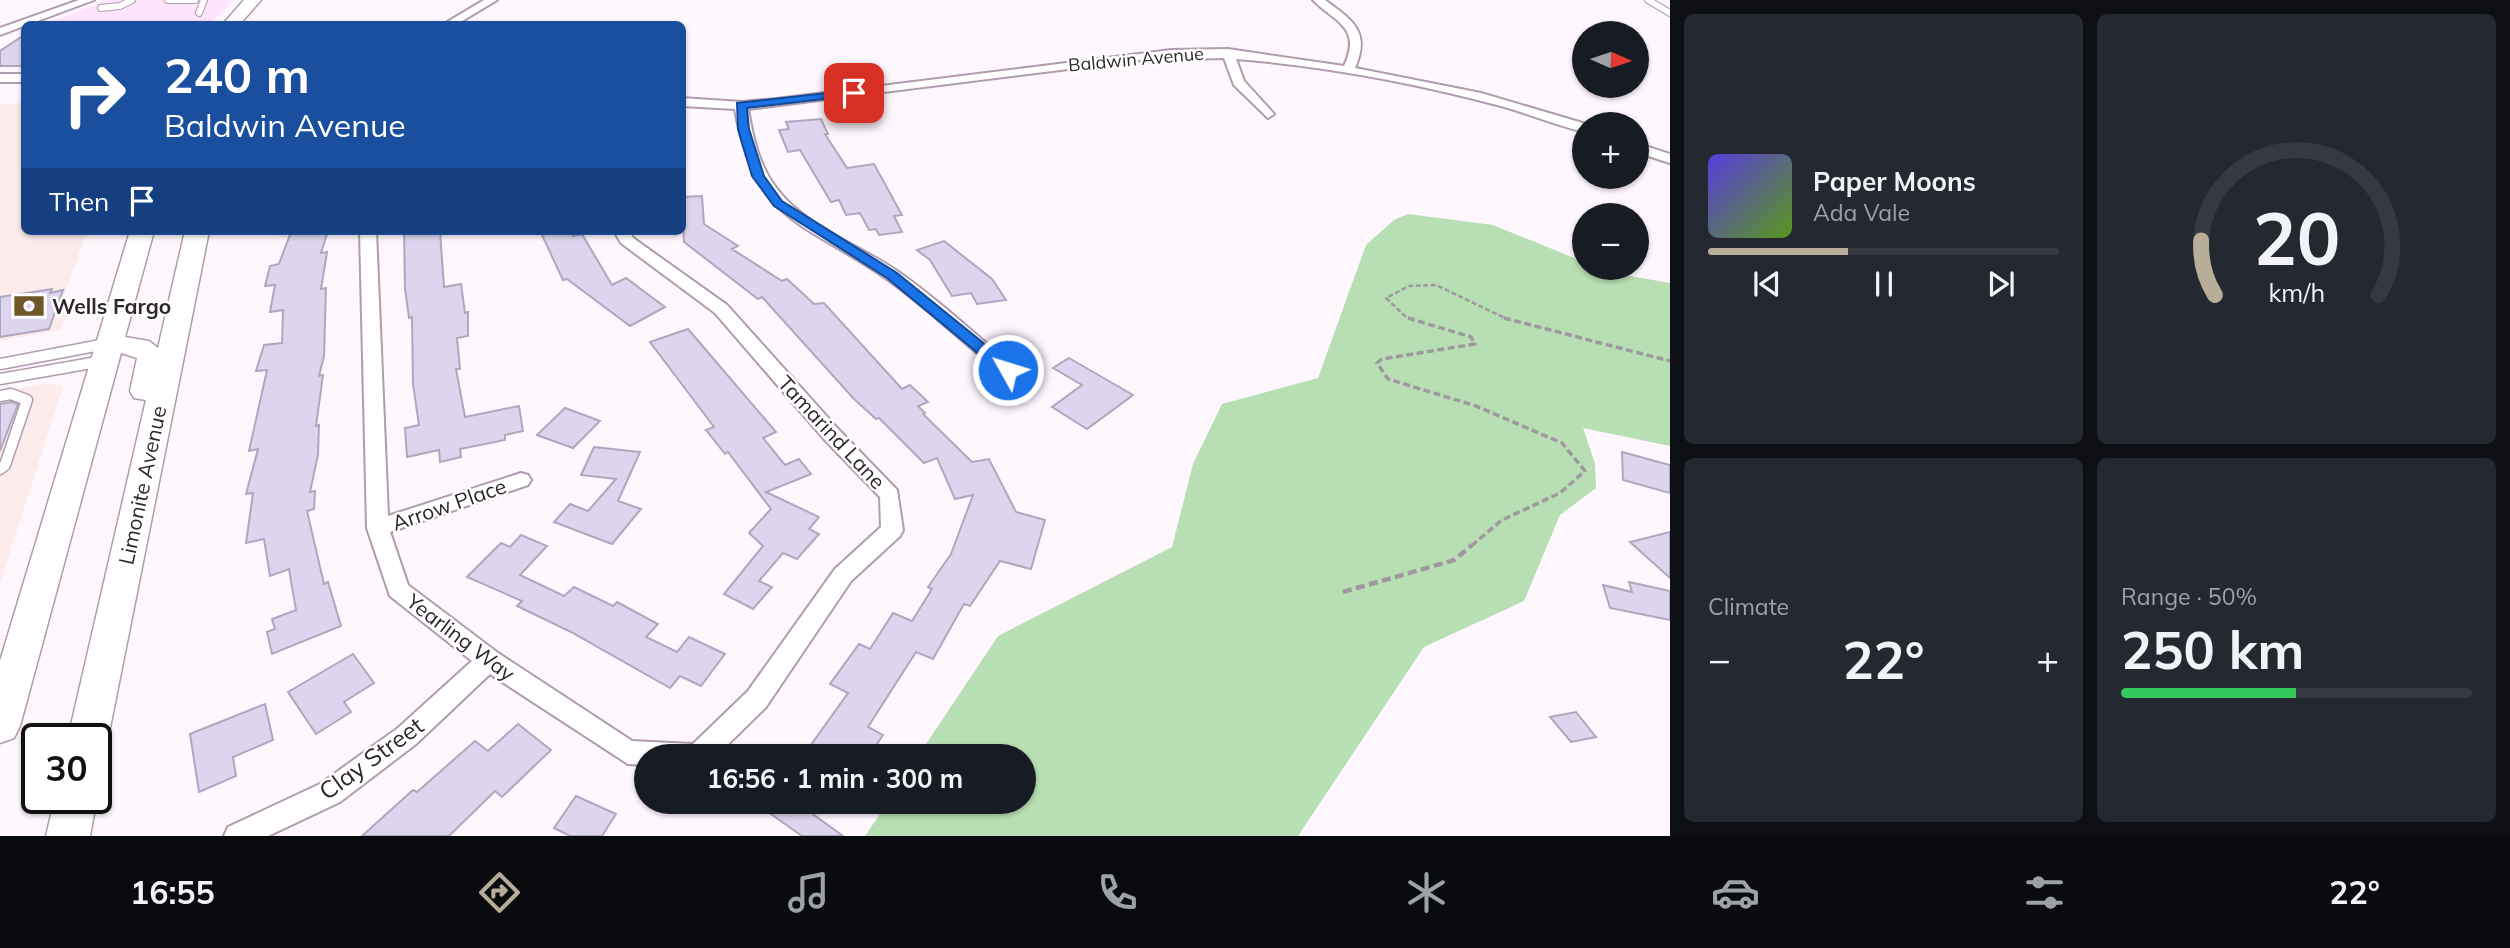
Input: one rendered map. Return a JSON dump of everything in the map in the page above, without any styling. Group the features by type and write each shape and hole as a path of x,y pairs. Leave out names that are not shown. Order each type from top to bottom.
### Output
{"main road":[{"path":"234,21 253,0"},
{"path":"0,726 141,235"},
{"name":"Limonite Avenue","path":"92,723 196,235"},
{"path":"107,352 139,347 151,356 116,519 130,542"},
{"path":"68,836 73,814"}],"street":[{"path":"33,21 89,0"},
{"path":"455,21 492,0"},
{"path":"1318,0 1349,23 1359,40 1358,53 1348,70"},
{"path":"0,32 21,25"},
{"name":"Baldwin Avenue","path":"686,102 741,106 1142,55 1186,51 1228,52 1348,70 1498,100 1572,124"},
{"path":"1228,52 1238,82 1268,114"},
{"path":"0,78 21,78"},
{"path":"741,106 744,129 758,176 778,203 892,275 1008,370"},
{"path":"1649,152 1670,159"},
{"name":"Yearling Way","path":"368,235 378,528 398,590 489,660 628,752 634,752"},
{"name":"Tamarind Lane","path":"624,235 626,240 721,309 831,434 890,495 892,530 843,575 757,699 710,744"},
{"name":"Arrow Place","path":"378,528 521,480"},
{"name":"Clay Street","path":"238,836 330,793 407,736 489,660"}],"lane":[{"path":"101,8 120,6 132,0"},
{"path":"168,0 195,0"},
{"path":"199,13 204,0"},
{"path":"1648,0 1670,13"},
{"path":"0,364 107,352"},
{"path":"0,379 107,352"},
{"path":"0,396 11,394 27,400 5,465 0,469"}],"path":[{"path":"1343,592 1454,560 1502,520 1559,493 1585,471 1562,443 1476,406 1388,379 1377,363 1381,359 1475,344 1471,337 1406,317 1386,298 1409,286 1436,285 1513,322 1670,360"}],"shaded area":[{"path":"107,0 234,0 213,21 54,21"},
{"path":"21,102 21,235 86,235 58,313 68,312 61,330 0,341 0,105"},
{"path":"46,383 63,387 0,583 0,392"}],"green space":[{"path":"1408,214 1493,225 1572,257 1572,280 1649,279 1670,283 1670,446 1583,428 1595,464 1596,488 1560,515 1524,601 1424,647 1298,836 865,836 880,814 1036,814 1036,744 926,744 998,636 1172,547 1193,464 1222,404 1318,378 1366,245 1394,220"}],"building":[{"path":"21,37 21,66 0,66 0,51"},
{"path":"821,119 828,134 825,134 847,168 874,164 902,215 894,216 902,232 879,235 876,229 869,230 860,213 846,215 839,200 831,202 800,150 788,152 779,130 789,129 786,122"},
{"path":"702,196 704,224 738,246 732,249 782,281 787,279 814,304 824,303 902,389 910,385 928,402 918,406 925,413 923,414 972,462 989,459 1016,512 1045,520 1031,569 1000,561 970,606 964,604 933,659 916,652 868,727 883,735 877,744 812,744 848,693 830,684 859,644 870,649 893,613 912,621 932,589 928,587 951,554 973,495 955,499 937,458 924,463 879,418 876,419 854,399 762,297 758,299 684,242 684,235 686,235 686,197"},
{"path":"290,235 327,235 321,253 327,252 321,289 326,288 324,356 319,376 323,375 316,426 319,425 318,455 310,492 315,491 314,509 307,511 324,584 328,582 341,626 272,654 267,632 275,629 272,619 296,610 289,569 270,576 264,539 246,543 253,493 246,494 258,449 249,451 267,370 256,371 264,345 282,343 283,310 270,312 275,285 265,286 270,266 279,264"},
{"path":"404,235 440,235 444,287 461,284 465,313 468,312 468,336 457,338 460,369 456,369 465,417 519,406 523,431 505,435 505,440 460,449 461,457 440,462 439,450 407,457 405,428 419,425 413,384 412,317 409,318 405,289"},
{"path":"542,235 583,235 612,285 626,278 665,307 630,326 567,279 563,280"},
{"path":"944,241 992,279 1006,300 977,304 971,293 952,296 930,260 917,250"},
{"name":"Wells Fargo","path":"52,289 50,293 63,290 49,329 0,337 0,297"},
{"path":"688,329 776,432 763,438 785,465 799,459 811,474 766,492 819,517 809,529 819,534 797,559 783,553 759,581 772,587 753,609 724,594 763,546 749,533 771,509 728,452 725,454 706,430 714,427 650,342"},
{"path":"1069,358 1133,395 1087,429 1052,407 1082,385 1053,368"},
{"path":"0,404 18,404 0,451"},
{"path":"565,408 600,421 573,448 537,435"},
{"path":"594,447 640,452 618,501 641,509 612,544 554,522 570,504 588,511 616,479 581,475"},
{"path":"1622,452 1670,465 1670,493 1623,480"},
{"path":"1670,532 1670,578 1630,542"},
{"path":"521,535 547,546 520,575 564,596 574,587 613,606 617,602 658,624 646,637 677,652 689,637 725,654 701,686 680,676 670,688 571,632 517,606 522,601 467,577 501,543 510,547"},
{"path":"1629,582 1670,591 1670,620 1610,608 1603,585 1632,592"},
{"path":"353,654 374,683 344,702 351,712 316,734 288,692"},
{"path":"265,704 273,740 233,757 236,776 199,792 190,734"},
{"path":"1576,712 1596,737 1571,742 1550,717"},
{"path":"518,724 551,750 502,797 495,791 449,836 362,836 413,790 417,792 475,741 488,751"},
{"path":"576,796 616,814 602,836 570,836 554,828"},
{"path":"771,814 813,814 843,836 802,836"}],"place":[{"name":"Wells Fargo","path":"29,306"}],"route":[{"path":"854,93 741,106 744,129 758,176 778,203 892,275 1008,370"}]}
